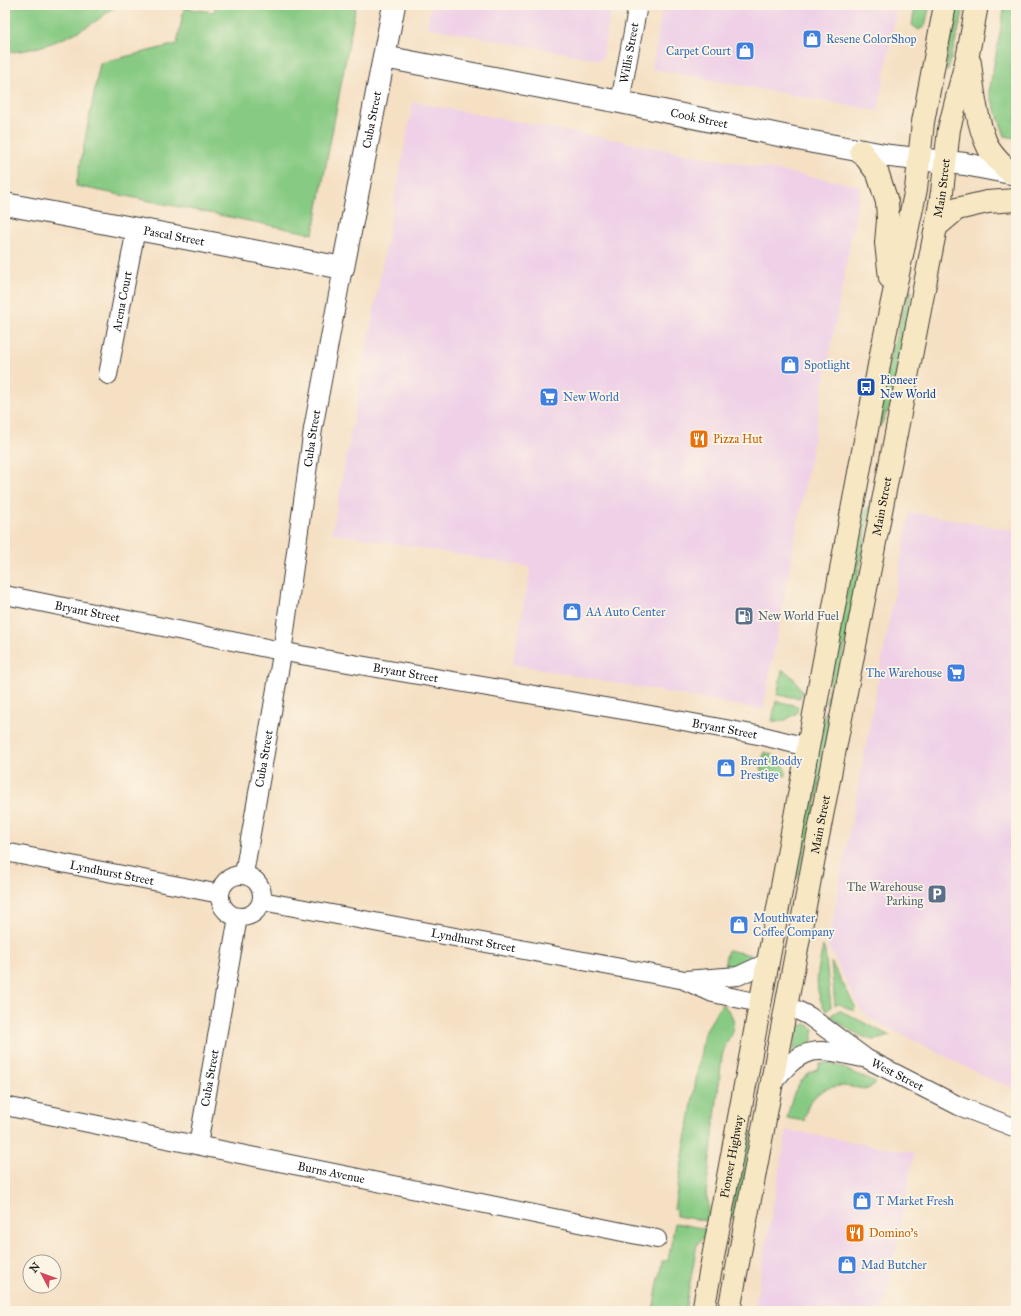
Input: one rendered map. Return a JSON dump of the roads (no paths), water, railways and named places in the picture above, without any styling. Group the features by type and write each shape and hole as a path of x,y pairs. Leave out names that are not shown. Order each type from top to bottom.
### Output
{"main road":[{"path":"759,1003 892,296 916,189 923,122 945,5"},
{"name":"Main Street","path":"786,1008 936,227 946,161 949,129 968,54 977,5"},
{"path":"968,54 975,98 988,147 997,160 1013,173"},
{"path":"861,151 878,174 887,202 888,220 886,243 892,296"},
{"path":"936,227 957,209 988,202 1016,200"},
{"path":"759,1003 770,996 778,984 799,887 816,847"},
{"name":"Pioneer Highway","path":"703,1311 759,1003"},
{"path":"729,1311 786,1008"},
{"path":"732,1153 747,1120 767,1031 776,1016 786,1008"},
{"path":"709,1276 735,1279"}],"street":[{"name":"Cuba Street","path":"244,874 282,651 313,429 394,5"},
{"name":"Willis Street","path":"620,102 638,5"},
{"name":"Cook Street","path":"384,57 620,102 861,151 918,160 946,161 1013,173"},
{"name":"Pascal Street","path":"5,204 343,268"},
{"name":"Arena Court","path":"108,375 136,228"},
{"name":"Bryant Street","path":"5,595 282,651 654,715 763,736 808,747"},
{"name":"Lyndhurst Street","path":"5,852 220,894"},
{"path":"244,874 255,879 262,889 262,901 259,908 253,914 246,917 238,917 228,913 221,904 220,894 222,885 228,879 235,875 244,874"},
{"name":"Lyndhurst Street","path":"262,901 685,980 738,976 766,963"},
{"name":"Cuba Street","path":"198,1144 238,917"},
{"name":"Lyndhurst Street","path":"685,980 712,994 759,1003"},
{"name":"West Street","path":"786,1008 797,1010 809,1016 867,1059 959,1106 1016,1128"},
{"path":"771,1085 791,1062 811,1052 827,1050 867,1059"},
{"name":"Burns Avenue","path":"5,1106 198,1144 657,1239"}],"place":[{"name":"Resene ColorShop","path":"812,39"},
{"name":"Carpet Court","path":"745,51"},
{"name":"Spotlight","path":"790,365"},
{"name":"Pioneer New World","path":"866,387"},
{"name":"New World","path":"549,397"},
{"name":"Pizza Hut","path":"699,439"},
{"name":"AA Auto Center","path":"572,612"},
{"name":"New World Fuel","path":"744,616"},
{"name":"The Warehouse","path":"956,673"},
{"name":"Brent Boddy Prestige","path":"726,768"},
{"name":"The Warehouse Parking","path":"937,894"},
{"name":"Mouthwater Coffee Company","path":"739,925"},
{"name":"T Market Fresh","path":"862,1201"},
{"name":"Domino's","path":"855,1233"},
{"name":"Mad Butcher","path":"847,1265"}]}
